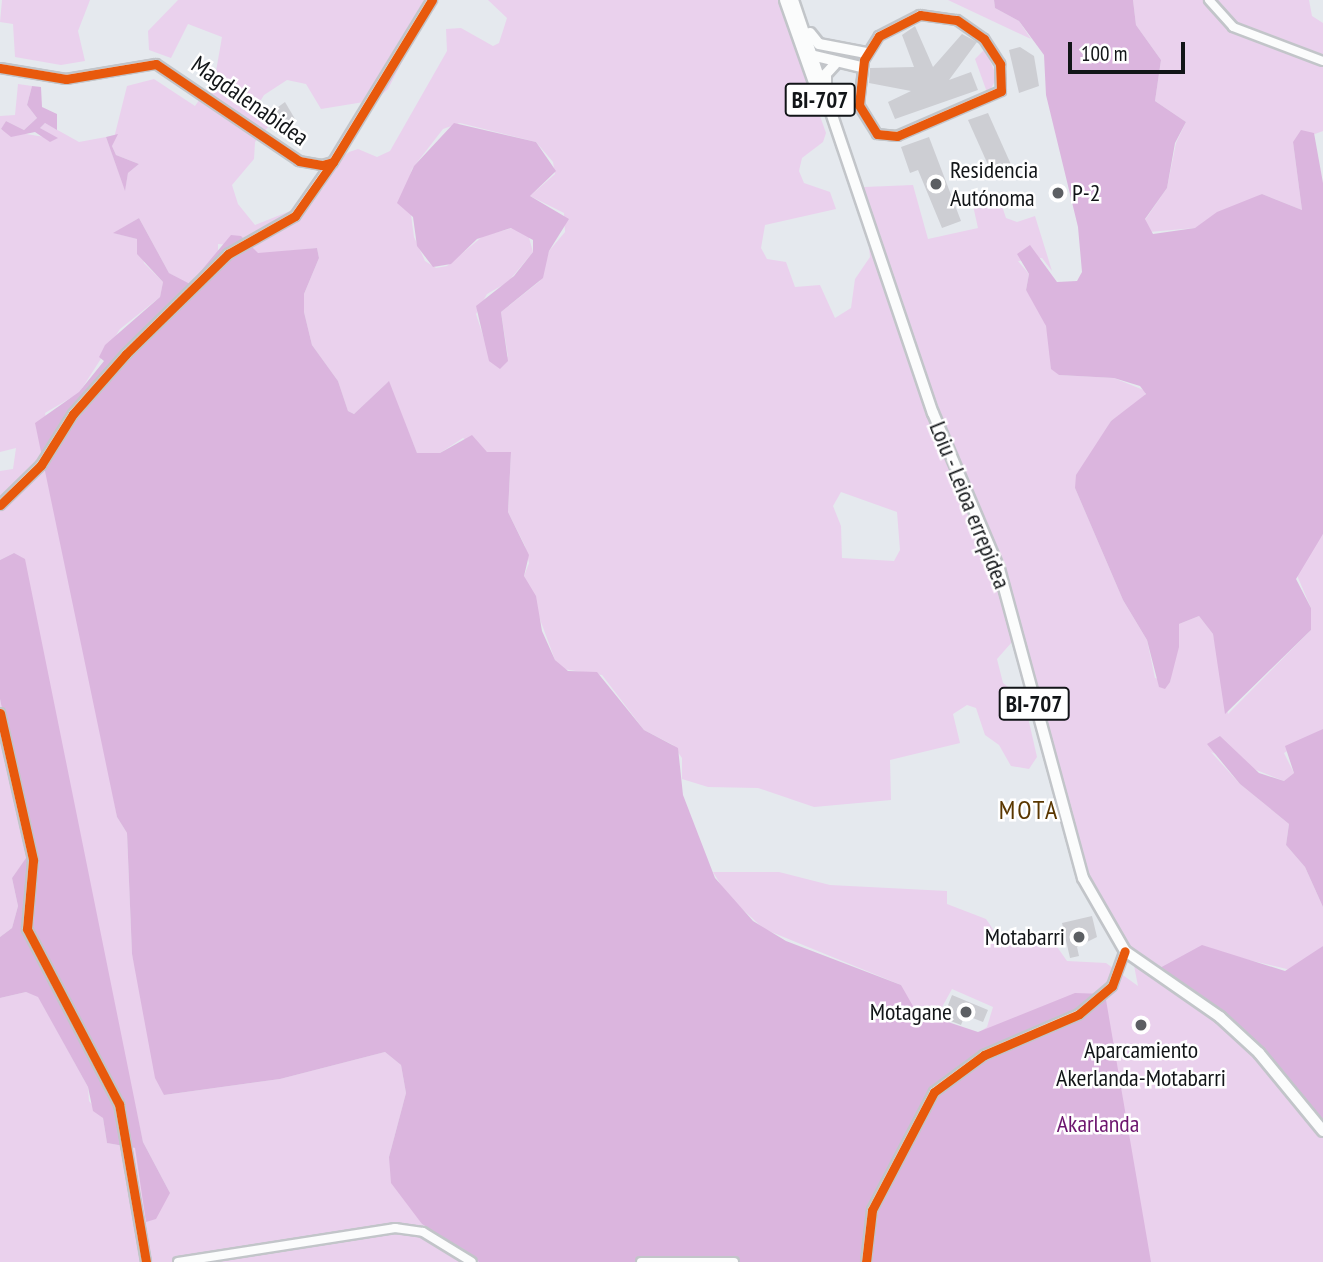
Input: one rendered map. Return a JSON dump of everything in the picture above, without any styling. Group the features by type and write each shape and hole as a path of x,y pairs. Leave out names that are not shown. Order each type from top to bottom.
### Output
{"main road":[{"path":"791,0 814,41 866,53"},
{"name":"Loiu - Leioa errepidea","path":"791,0 813,57 857,200"},
{"name":"Loiu - Leioa errepidea","path":"791,0 857,200 933,413 999,569 1083,878 1125,951 1220,1017 1259,1053 1323,1131"},
{"path":"847,49 850,58 839,64 825,79 849,171"},
{"path":"813,57 861,67"}],"street":[{"name":"Magdalenabidea","path":"0,68 66,79 156,64 299,161 314,166 333,162 432,0"},
{"path":"1209,0 1233,27 1323,61"},
{"path":"920,15 957,20 984,39 1000,64 1001,90 989,100 887,137 869,127 858,88 866,53 892,27 920,15"},
{"path":"0,505 41,465 73,414 125,354 228,254 295,216 333,162"},
{"path":"0,713 33,860 27,929 119,1104 146,1262"},
{"path":"866,1262 872,1210 934,1092 984,1055 1079,1014 1112,986 1125,951"},
{"path":"178,1262 395,1228 423,1232 471,1262"},
{"path":"641,1262 734,1262"}],"green space":[{"path":"2,0 90,0 78,31 85,61 61,65 15,57 13,24 0,22"},
{"name":"Akarlanda","path":"178,0 434,0 388,89 376,100 321,109 306,84 287,80 264,95 255,110 269,126 255,142 254,159 232,185 238,204 255,225 310,203 324,187 333,163 349,152 358,149 377,157 390,151 447,51 446,29 461,28 493,46 499,43 507,18 488,0 779,0 826,133 823,142 802,158 799,171 804,183 830,192 836,209 765,225 761,248 767,259 786,262 795,287 820,285 835,318 851,308 855,279 870,257 864,187 913,185 928,239 978,228 972,201 981,198 999,197 1006,218 1017,222 1035,216 1052,271 1042,258 1018,261 1029,274 1026,290 1041,308 1059,375 1114,378 1146,391 1143,401 1111,421 1075,488 1123,600 1147,640 1155,678 1170,682 1179,624 1199,616 1213,634 1228,714 1311,630 1311,608 1296,573 1323,534 1323,729 1284,753 1294,773 1284,781 1211,752 1240,784 1289,824 1286,845 1305,867 1323,907 1323,946 1291,970 1236,957 1159,969 1253,1053 1323,1129 1323,1262 810,1262 835,1129 987,1027 993,1007 952,989 936,1018 918,1020 901,985 764,929 727,895 713,872 779,872 830,885 947,891 947,904 986,919 997,935 1048,934 1067,961 1106,963 1138,986 1131,950 1092,883 1024,647 1012,642 997,659 1003,683 1022,698 1027,713 1037,757 1029,769 1011,766 999,745 985,735 976,708 967,705 953,714 960,743 890,760 891,800 814,807 758,788 708,787 682,779 682,758 673,745 644,730 602,675 563,669 555,660 524,576 529,563 525,546 508,512 511,452 487,452 463,438 440,453 417,453 388,382 354,414 348,411 338,381 312,345 304,312 304,294 319,258 317,248 258,254 247,246 218,244 218,254 190,285 169,273 139,218 114,233 137,239 144,263 163,282 160,297 120,329 79,393 45,413 117,817 127,833 132,954 164,1095 280,1079 385,1052 401,1065 406,1093 389,1157 422,1224 479,1262 0,1262 0,998 26,992 38,996 88,1087 89,1101 103,1118 107,1143 135,1148 170,1193 143,1142 14,553 0,560 0,471 13,469 16,448 0,452 0,116 15,115 18,84 32,86 27,105 37,118 24,130 6,121 1,130 57,139 40,128 45,123 79,142 106,137 125,190 128,173 139,164 116,155 112,146 127,86 154,79 195,106 215,77 222,37 188,24 171,58 149,50 148,31","holes":["460,123 536,142 553,162 555,174 530,196 564,213 565,232 549,251 540,281 501,312 508,357 486,345 476,314 487,294 508,282 533,252 528,234 516,227 483,236 447,266 436,268 425,261 414,237 407,185 412,169 443,129","841,492 897,512 900,550 894,561 842,558 841,526 833,506"]},
{"path":"948,0 994,0 995,8 1019,21 1031,39"},
{"path":"994,0 1133,0 1136,25 1161,60 1155,101 1186,122 1175,143 1167,188 1145,219 1153,234 1195,228 1217,212 1262,194 1302,210 1293,142 1301,130 1314,133 1323,183 1323,534 1296,579 1311,608 1311,630 1225,714 1213,634 1199,616 1179,624 1179,647 1170,682 1165,689 1159,687 1147,640 1123,600 1075,488 1076,475 1111,421 1146,394 1140,386 1114,378 1059,375 1051,369 1046,326 1026,290 1029,274 1017,254 1030,245 1057,282 1077,281 1082,272 1078,227 1046,95 1044,55 1019,21 995,8"},
{"path":"1133,0 1309,0 1312,16 1323,23 1323,131 1293,142 1302,210 1262,194 1195,228 1149,232 1145,220 1167,188 1176,143 1186,122 1155,101 1161,60 1136,25"},
{"path":"985,49 997,77 988,95 975,59"},
{"path":"32,86 41,87 42,107 57,114 57,130 45,123 40,128 58,138 50,142 35,132 11,137 1,129 6,121 24,130 37,118 27,105"},
{"path":"454,123 536,142 556,171 530,196 569,219 549,251 543,278 501,312 508,361 500,369 489,361 476,306 514,276 533,252 533,240 511,228 477,239 451,264 433,267 417,246 413,217 397,203 414,166"},
{"path":"118,134 112,146 116,155 139,164 128,173 125,191 106,137"},
{"name":"Akarlanda","path":"139,218 169,273 190,284 231,235 241,236 258,253 317,248 319,258 304,294 304,312 312,345 338,381 348,411 354,414 389,381 417,453 440,453 472,435 487,452 511,452 508,512 529,555 524,576 536,596 542,631 555,660 568,671 597,672 644,730 678,748 683,795 715,878 753,921 786,941 901,985 922,1022 936,1018 978,1032 1075,993 1105,994 1151,1262 479,1262 422,1224 391,1183 389,1157 406,1093 401,1065 385,1052 280,1079 164,1095 155,1078 132,954 127,833 117,817 35,423 79,392 104,361 99,357 105,345 160,297 163,282 137,254 137,239 113,233"},
{"path":"14,553 25,559 143,1142 170,1193 156,1219 146,1222 135,1148 107,1143 103,1118 93,1111 88,1087 38,997 26,992 0,998 0,937 12,928 18,906 12,878 31,851 0,699 0,560"},
{"path":"0,699 31,852 12,878 18,906 12,928 0,937"},
{"path":"1323,729 1323,907 1305,867 1286,845 1289,824 1240,784 1207,744 1220,736 1259,773 1284,781 1294,773 1285,746"},
{"path":"1202,945 1285,971 1323,946 1323,1129 1253,1053 1158,969"}],"building":[{"path":"915,26 933,67 962,34 977,42 949,80 971,72 978,90 895,119 888,102 911,91 869,83 870,68 914,67 902,35"},
{"path":"1020,47 1034,56 1039,86 1019,93 1009,50"},
{"path":"285,102 295,119 284,126 274,110"},
{"path":"988,113 1013,169 993,176 968,120"},
{"name":"Residencia Autónoma","path":"929,137 961,221 942,228 918,170 910,173 901,147"},
{"name":"Motabarri","path":"1092,916 1097,937 1077,947 1079,956 1070,958 1062,923"},
{"name":"Motagane","path":"952,995 988,1010 983,1022 965,1015 961,1025 943,1018"}],"cycle path":[{"path":"0,68 66,79 156,64 299,161 322,165 333,162 432,0"},
{"path":"920,15 957,20 984,39 1000,64 1001,91 897,136 877,134 859,105 864,60 879,36 920,15"},
{"path":"0,505 41,465 73,414 126,354 228,254 295,216 333,162"},
{"path":"0,713 33,860 27,929 119,1104 146,1262"},
{"path":"866,1262 872,1210 934,1092 984,1055 1079,1014 1112,986 1125,951"}],"place":[{"name":"Residencia Autónoma","path":"936,184"},
{"name":"P-2","path":"1058,193"},
{"name":"Motabarri","path":"1079,937"},
{"name":"Motagane","path":"966,1012"},
{"name":"Aparcamiento Akerlanda-Motabarri","path":"1141,1025"}],"district":[{"name":"MOTA","path":"1029,810"}]}
